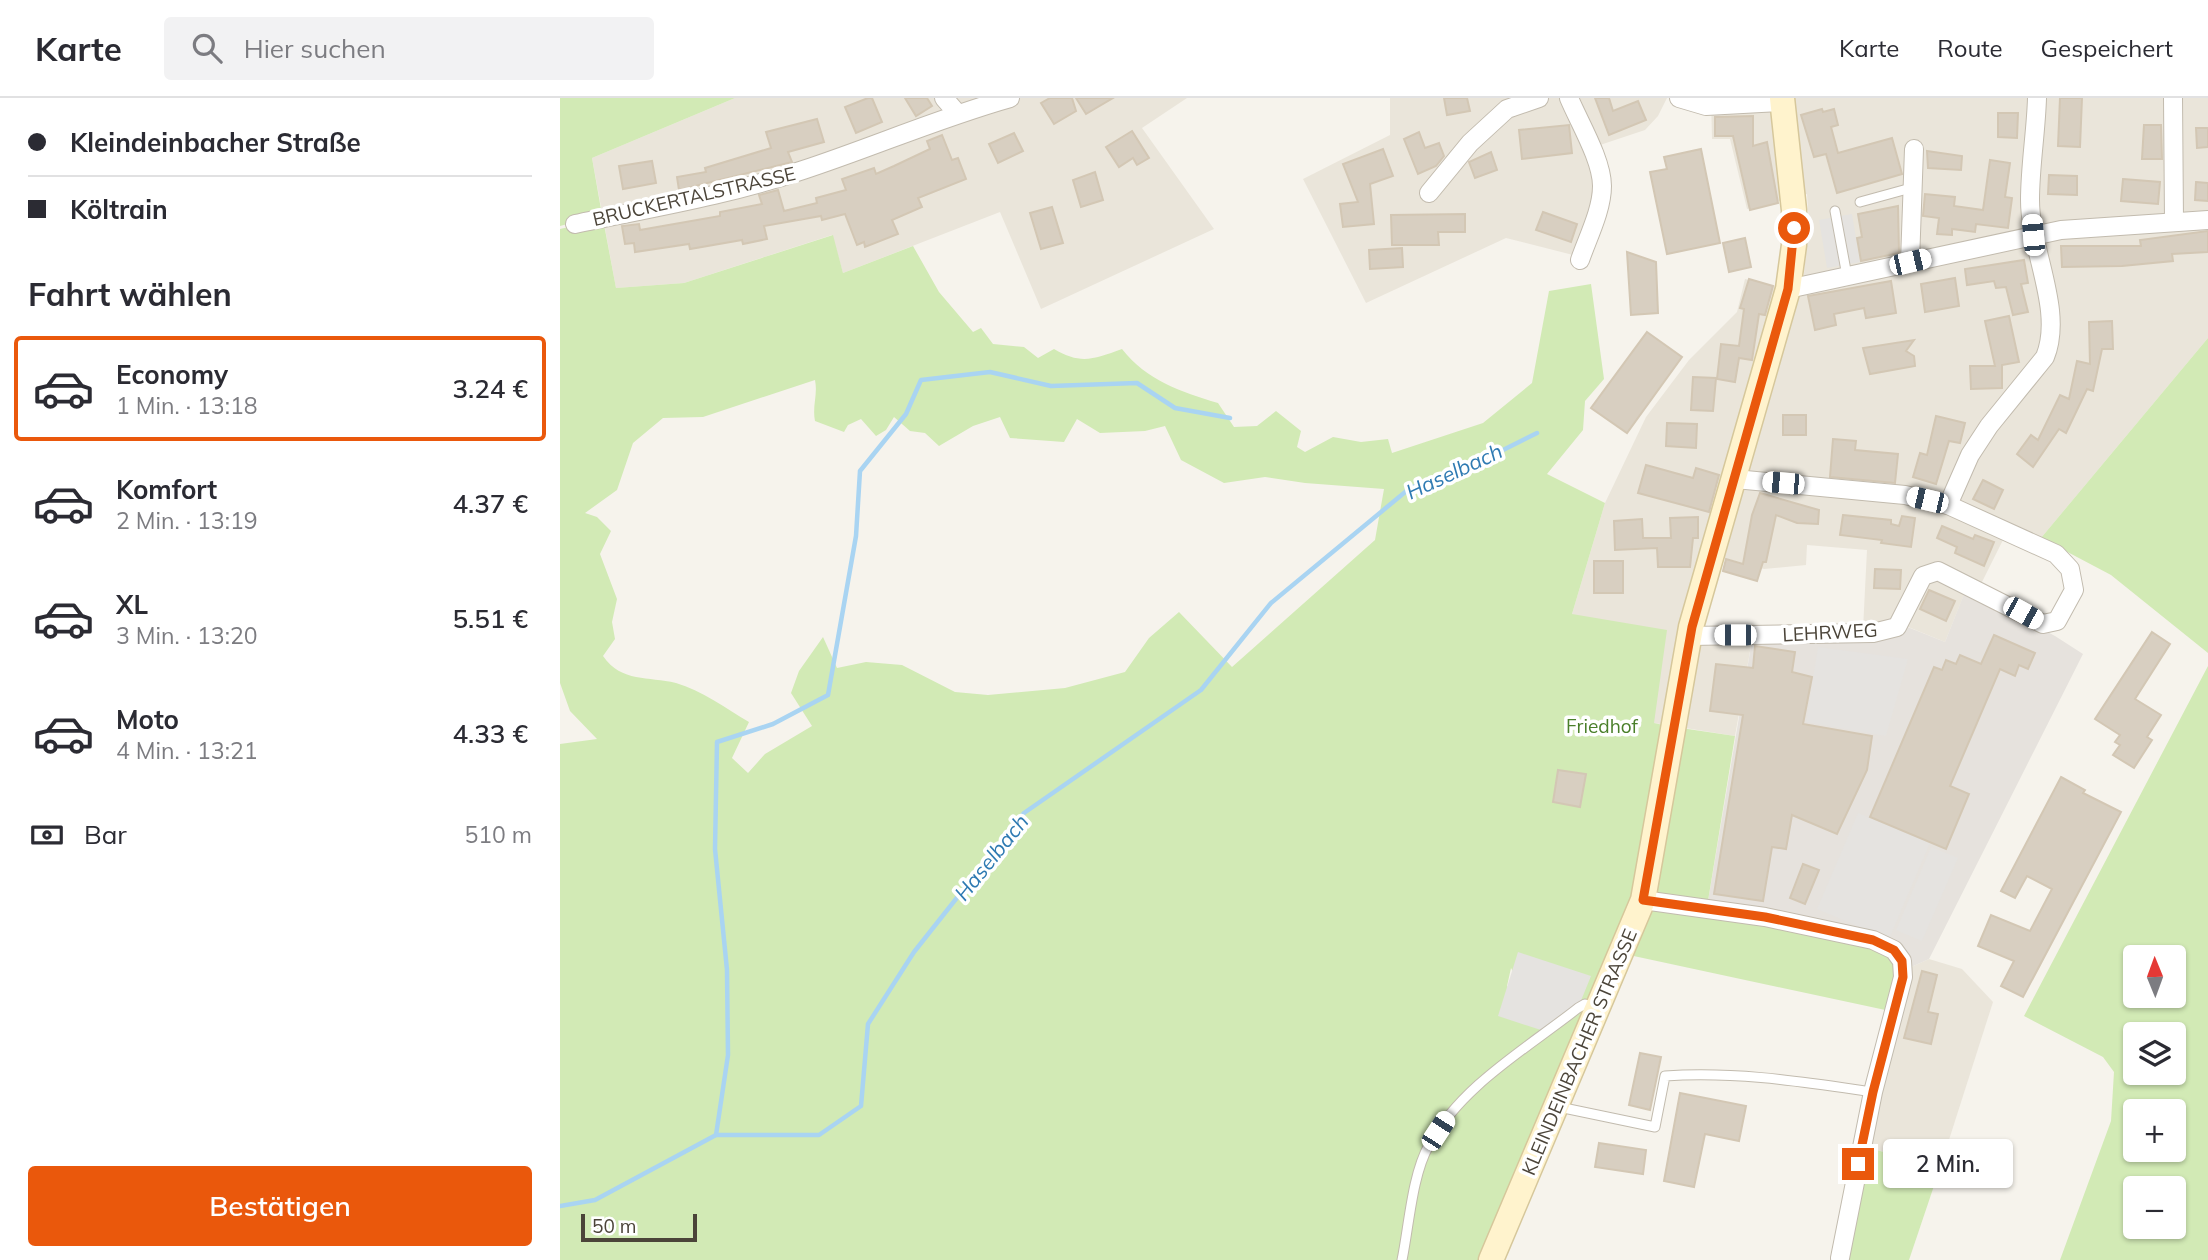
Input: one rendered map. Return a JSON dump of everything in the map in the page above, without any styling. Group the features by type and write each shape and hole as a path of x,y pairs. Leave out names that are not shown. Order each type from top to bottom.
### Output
{"street":[{"path":"944,98 957,113"},
{"name":"BRUCKERTALSTRASSE","path":"575,224 753,185 804,170 957,113 1010,98"},
{"path":"1429,193 1470,143 1507,109 1539,98"},
{"path":"1569,98 1600,171 1602,186 1599,204 1580,260"},
{"path":"1679,98 1706,106 1782,100"},
{"path":"1735,479 1905,495 1948,505 1969,455 2045,357 2050,344 2052,322 2033,235 2030,199 2037,98"},
{"path":"2173,98 2174,220"},
{"name":"KLEINDEINBACHER STRASSE","path":"1491,1260 1643,900 1690,636 1788,289 1794,246 1794,210 1782,100"},
{"path":"1910,262 1914,149"},
{"path":"1788,289 2033,235 2174,220 2208,220"},
{"name":"LEHRWEG","path":"1690,636 1873,633 1897,627 1923,576 1938,571 2043,624 2057,621 2071,600 2074,582 2070,569 2056,554 1948,505"},
{"path":"1643,900 1765,917 1873,940 1894,950 1902,961 1903,977 1873,1092 1840,1258"}],"lane":[{"path":"1860,202 1911,188"},
{"path":"1835,211 1847,276"},
{"path":"1402,1260 1427,1147 1449,1115 1489,1076 1578,1008 1585,1004 1597,1008"},
{"path":"1557,1107 1655,1127 1665,1076 1709,1073 1773,1077 1873,1092"}],"shaded area":[{"path":"735,98 1187,98 1142,128 1214,229 1041,309 1000,212 843,273 832,235 684,283 616,288 592,158"},
{"path":"1390,98 1667,98 1658,116 1645,130 1588,149 1597,172 1595,202 1577,256 1506,238 1366,303 1303,179 1390,135"},
{"path":"1711,98 2208,98 2208,338 2041,538 2010,526 1980,586 1969,582 1945,642 1896,622 1863,629 1867,550 1807,545 1806,565 1764,569 1700,551 1683,636 1752,640 1735,736 1654,723 1572,614 1605,503 1646,417 1689,360 1737,312 1745,279 1802,292 1809,225 1807,194 1747,209 1730,139 1712,139"},
{"path":"1852,214 1860,262 1827,268 1819,220"},
{"path":"1966,589 2055,636 2083,654 1929,959 1909,968 1707,907 1752,640 1898,637 1905,626 1945,642"},
{"path":"1818,647 1908,659 1886,736 1806,722"},
{"path":"1858,813 1930,843 1889,939 1817,909"},
{"path":"1931,847 1958,858 1922,941 1896,930"},
{"path":"1518,952 1591,976 1578,1008 1547,1032 1498,1016"},
{"path":"1929,959 1962,969 1993,1002 1940,1168 1859,1145 1909,968"}],"green space":[{"path":"560,98 735,98 592,158 602,215 560,226"},
{"name":"Friedhof","path":"603,219 616,288 684,283 833,235 843,273 913,246 939,292 973,332 981,328 993,344 1024,347 1038,358 1054,349 1072,357 1088,359 1122,349 1142,369 1165,384 1218,403 1234,427 1257,426 1276,411 1301,431 1297,447 1305,452 1333,437 1361,442 1388,439 1392,453 1483,423 1532,383 1549,291 1591,284 1604,379 1585,401 1583,430 1547,474 1605,503 1572,614 1667,630 1654,723 1668,726 1637,890 1483,1260 560,1260 560,744 597,739 570,711 560,683 560,229","holes":["815,380 815,421 844,432 848,425 861,419 876,436 886,430 894,417 910,431 925,433 939,446 973,426 1000,417 1010,438 1064,442 1077,419 1100,433 1145,431 1165,426 1181,460 1224,483 1265,477 1384,489 1375,540 1232,667 1179,612 1149,638 1125,672 1065,688 988,695 955,692 902,665 866,662 837,668 823,637 799,671 791,693 812,726 765,754 748,773 732,758 749,722 685,686 618,671 603,656 615,639 612,622 617,599 600,554 611,531 597,517 585,513 617,490 633,443 663,418 703,417","1511,968 1548,1032 1507,986"]},
{"path":"2208,338 2208,653 2111,575 2041,538"},
{"path":"2208,666 2208,1260 2060,1260 2111,1121 2114,1072 2103,1057 2024,1016"},
{"path":"1681,728 1735,736 1707,907 1661,896 1653,887"},
{"path":"1655,904 1861,941 1892,957 1898,975 1890,1011 1629,955 1642,912 1652,912"},
{"path":"1859,1145 1940,1168 1909,1260 1840,1260"}],"building":[{"path":"872,98 882,122 856,133 845,107"},
{"path":"905,98 927,98 932,106 916,116"},
{"path":"1050,98 1072,98 1076,111 1054,124 1041,103"},
{"path":"1076,98 1113,98 1086,114"},
{"path":"1444,98 1467,98 1470,111 1447,115"},
{"path":"1595,98 1609,98 1613,111 1638,101 1646,120 1609,135"},
{"path":"2060,98 2082,98 2080,147 2058,146"},
{"path":"1822,109 1823,112 1834,109 1838,125 1831,127 1838,153 1892,138 1902,174 1837,193 1826,154 1814,157 1801,115"},
{"path":"1998,113 2018,113 2017,138 1998,137"},
{"path":"1753,116 1753,146 1767,142 1778,203 1750,210 1733,136 1715,136 1715,117"},
{"path":"817,119 824,142 788,152 792,162 679,190 677,177 706,172 705,168 771,148 766,132"},
{"path":"1569,125 1572,153 1522,159 1519,130"},
{"path":"2144,125 2161,125 2162,159 2142,159"},
{"path":"2196,128 2208,128 2208,147 2197,148"},
{"path":"1132,131 1149,158 1137,165 1133,158 1119,167 1106,147"},
{"path":"1419,132 1425,148 1439,143 1444,156 1436,166 1418,174 1404,139"},
{"path":"1014,133 1023,151 998,163 989,144"},
{"path":"942,135 952,160 958,158 966,179 918,198 922,207 892,220 898,234 865,247 864,242 857,245 845,214 822,220 821,216 764,226 767,239 743,244 742,240 690,249 689,244 635,252 634,243 625,244 622,226 639,224 640,230 720,216 720,212 762,204 759,195 778,190 784,211 817,203 816,198 846,190 842,179 874,168 876,174 930,149 927,141"},
{"path":"1383,149 1393,176 1370,184 1374,224 1343,227 1340,204 1358,202 1343,164"},
{"path":"1701,149 1720,243 1667,254 1650,172 1667,169 1664,157"},
{"path":"1927,151 1962,156 1961,170 1928,168"},
{"path":"1491,152 1497,170 1475,178 1469,162"},
{"path":"1990,160 2010,163 2005,197 2012,198 2008,228 1976,224 1975,232 1952,229 1952,235 1937,234 1939,218 1923,216 1925,194 1955,197 1954,206 1983,210"},
{"path":"652,161 656,183 623,189 619,166"},
{"path":"1095,172 1103,200 1081,207 1073,180"},
{"path":"2049,175 2077,176 2077,195 2048,194"},
{"path":"2123,179 2160,182 2158,204 2121,201"},
{"path":"2196,182 2208,183 2208,201 2195,200"},
{"path":"1898,206 1899,253 1861,261 1857,238 1862,237 1858,214"},
{"path":"1052,207 1063,243 1041,249 1030,213"},
{"path":"1543,212 1577,224 1571,242 1536,230"},
{"path":"1465,214 1465,232 1438,232 1439,245 1392,245 1391,215"},
{"path":"2208,231 2208,252 2172,254 2173,261 2122,266 2062,267 2061,246 2141,246 2140,240"},
{"path":"1745,238 1751,267 1729,272 1723,243"},
{"path":"1402,248 1403,267 1370,269 1369,250"},
{"path":"1627,252 1656,262 1658,313 1631,315"},
{"path":"2024,260 2028,283 2021,284 2028,312 2013,315 2006,287 1996,288 1994,281 1967,285 1965,269"},
{"path":"1955,278 1959,306 1925,312 1921,284"},
{"path":"1749,279 1773,286 1765,315 1759,314 1752,360 1739,358 1735,382 1717,379 1721,344 1739,346 1744,309 1740,308"},
{"path":"1891,281 1896,313 1866,318 1864,308 1834,314 1836,325 1815,330 1808,296"},
{"path":"2009,316 2019,362 2002,365 2002,388 1971,389 1970,366 1995,366 1985,321"},
{"path":"2112,321 2113,349 2102,349 2093,391 2087,389 2066,433 2059,429 2033,467 2017,454 2031,435 2038,440 2060,395 2069,399 2077,361 2090,364 2089,322"},
{"path":"1647,332 1682,357 1627,433 1591,408"},
{"path":"1914,340 1906,351 1914,356 1915,366 1870,374 1863,348"},
{"path":"1693,377 1716,378 1713,411 1691,410"},
{"path":"1783,415 1806,415 1806,435 1783,435"},
{"path":"1936,416 1965,423 1960,443 1949,441 1936,484 1913,477 1920,453 1927,455"},
{"path":"1667,423 1697,424 1696,448 1666,446"},
{"path":"1833,439 1856,441 1855,450 1898,454 1895,483 1830,477"},
{"path":"1646,465 1693,478 1696,468 1719,475 1709,512 1638,493"},
{"path":"1983,480 2003,490 1994,509 1973,499"},
{"path":"1760,493 1819,510 1818,524 1797,523 1776,515 1766,562 1763,562 1757,581 1723,571 1726,559 1743,564 1752,515"},
{"path":"1843,515 1891,520 1891,524 1899,526 1902,516 1915,518 1911,547 1840,535"},
{"path":"1698,517 1698,538 1693,538 1690,567 1658,567 1657,548 1615,550 1614,521 1642,519 1643,538 1671,538 1670,518"},
{"path":"1942,526 1973,539 1975,535 1994,542 1984,566 1955,553 1957,547 1937,538"},
{"path":"1594,561 1623,561 1623,593 1594,593"},
{"path":"1875,569 1901,570 1900,589 1874,588"},
{"path":"1929,590 1955,601 1946,621 1920,609"},
{"path":"2152,632 2170,644 2135,699 2161,715 2147,737 2152,740 2134,768 2113,755 2120,745 2115,742 2120,735 2095,719"},
{"path":"1994,635 2035,653 2028,669 2019,665 2015,676 2000,669 1950,786 1969,794 1946,849 1870,817 1934,667 1942,670 1946,660 1956,664 1960,655 1981,664"},
{"path":"1755,646 1795,652 1792,672 1812,677 1803,724 1872,736 1867,770 1837,834 1792,815 1786,849 1772,847 1763,901 1714,894 1743,715 1710,711 1716,664 1753,668"},
{"path":"1558,770 1586,774 1580,807 1553,802"},
{"path":"2061,777 2085,790 2083,793 2121,812 2023,997 2001,986 2014,961 1978,946 1991,915 2030,931 2052,889 2027,876 2015,898 2001,891"},
{"path":"1803,864 1819,870 1805,904 1790,898"},
{"path":"1922,971 1937,975 1928,1012 1938,1014 1931,1044 1904,1038"},
{"path":"1640,1053 1661,1057 1650,1110 1629,1105"},
{"path":"1680,1093 1746,1106 1739,1141 1705,1134 1694,1187 1664,1181"},
{"path":"1599,1143 1646,1150 1643,1174 1595,1167"}],"waterway":[{"path":"716,1135 728,1055 727,970 715,849 717,742 773,724 828,695 856,536 860,471 906,414 921,380 990,372 1051,386 1137,383 1175,408 1230,418"},
{"name":"Haselbach","path":"560,1206 595,1200 716,1135 819,1135 861,1106 868,1024 914,952 1024,813 1201,690 1271,603 1410,488 1495,454 1537,433"}],"route":[{"path":"1794,228 1788,289 1765,379 1692,627 1643,900 1765,917 1873,940 1894,950 1902,961 1903,977 1873,1092 1858,1164"}]}
